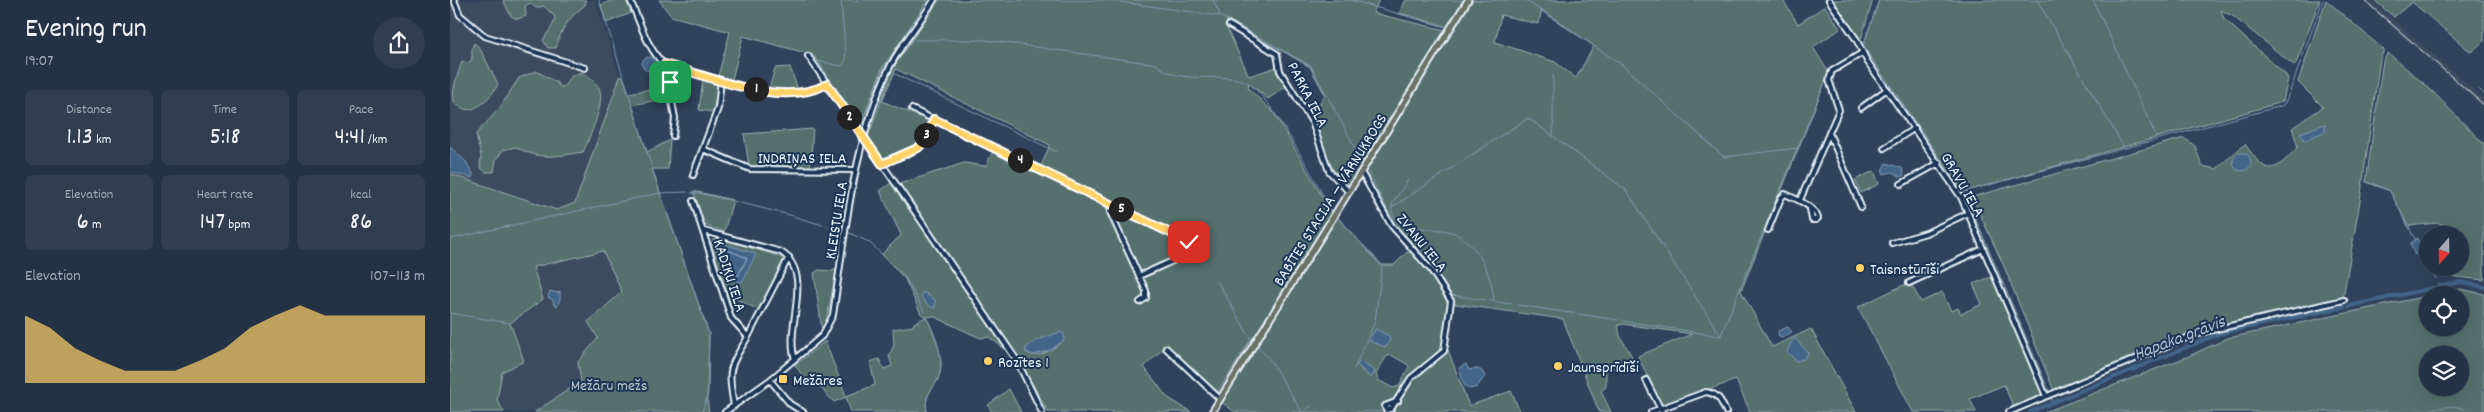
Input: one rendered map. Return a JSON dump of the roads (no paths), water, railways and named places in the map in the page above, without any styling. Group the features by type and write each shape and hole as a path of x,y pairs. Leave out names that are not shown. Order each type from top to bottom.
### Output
{"main road":[{"name":"BABĪTES STACIJA — VĀRNUKROGS","path":"1212,412 1468,0"}],"street":[{"path":"454,0 460,15 486,36 585,68"},
{"path":"630,0 652,47 665,64 676,118 673,136"},
{"name":"KLEISTU IELA","path":"725,412 770,380 822,336 833,315 855,170 864,138 878,95 895,57 934,0"},
{"name":"GRAVU IELA","path":"1829,0 1856,39 1862,53 1961,197 2046,396"},
{"name":"PARKA IELA","path":"1229,25 1277,54 1280,71 1312,122 1329,171 1350,192"},
{"path":"1800,200 1839,110 1829,80 1832,71 1862,53"},
{"path":"808,56 1016,359 1041,412"},
{"path":"665,64 763,92 788,94 810,91 827,84"},
{"path":"692,175 718,108 721,80"},
{"path":"1861,108 1887,89"},
{"path":"912,109 1189,242 1191,245 1190,252 1186,255 1139,276"},
{"path":"882,164 918,148 923,143 934,119"},
{"path":"1884,148 1915,128"},
{"path":"1830,133 1862,207"},
{"name":"INDRIŅAS IELA","path":"703,149 750,169 855,170"},
{"path":"1901,184 1939,163"},
{"name":"ZVANU IELA","path":"1361,172 1391,225 1432,270 1451,301 1444,351 1411,378 1398,401"},
{"path":"1768,230 1781,198 1785,194 1800,200 1810,209"},
{"name":"KADIĶU IELA","path":"693,201 731,318 748,337"},
{"path":"1112,205 1110,212 1147,295 1140,302"},
{"path":"1892,243 1926,233 1968,214"},
{"path":"704,231 781,252 789,258 797,275 793,344 795,359"},
{"path":"1909,284 1983,249"},
{"path":"734,406 729,378 730,367 748,337 789,258"},
{"path":"2009,412 2178,341 2223,326 2344,300"},
{"path":"1166,348 1220,399"},
{"path":"770,380 790,404 803,412"},
{"path":"1646,380 1661,411"},
{"path":"1651,412 1661,411 1706,392 1715,393 1726,412"}],"water":[{"path":"646,57 652,57 656,64 652,71 646,71 642,67 642,61"},
{"path":"2325,124 2325,131 2305,141 2300,133"},
{"path":"450,147 466,162 473,174 472,178 450,172"},
{"path":"2242,153 2248,156 2251,162 2248,168 2242,171 2236,168 2233,162 2236,156"},
{"path":"1886,163 1902,168 1904,175 1900,177 1892,172 1884,174 1882,170"},
{"path":"2417,238 2419,253 2415,255 2410,244"},
{"path":"719,242 756,254 742,282 728,279 717,245"},
{"path":"550,291 558,293 560,291 560,299 557,306 548,297"},
{"path":"923,292 935,300 935,308 929,306 921,296"},
{"path":"1788,327 1792,332 1782,338 1779,337 1778,331"},
{"path":"1376,329 1389,336 1390,340 1386,347 1371,342 1370,338"},
{"path":"1060,332 1064,334 1064,340 1051,350 1033,355 1026,352 1026,348 1035,341"},
{"path":"1795,338 1808,353 1804,359 1796,361 1787,352"},
{"path":"1359,361 1375,371 1371,378 1357,365"},
{"path":"1466,364 1469,370 1476,368 1482,371 1485,376 1477,387 1470,389 1464,385 1459,368"}],"waterway":[{"path":"599,0 660,193 709,334 708,394 702,412"},
{"path":"818,61 841,66 846,61 841,0"},
{"path":"818,61 861,128 883,69 928,0"},
{"path":"1107,0 1220,16 1311,66 1363,162"},
{"path":"1213,0 1220,15"},
{"path":"1350,0 1445,27"},
{"path":"1449,23 1463,0"},
{"path":"1384,143 1473,0"},
{"path":"1525,0 1621,64 1724,157 1798,148"},
{"path":"1825,0 1841,24"},
{"path":"1879,0 1863,46 1963,192 2281,106 2285,103 2290,91 2323,0"},
{"path":"2037,0 2124,147"},
{"path":"2093,0 2157,138"},
{"path":"1845,29 1854,42"},
{"path":"915,40 985,40 1156,64 1166,71 1188,77 1222,77 1244,81 1254,88 1279,120 1333,213"},
{"path":"895,74 1057,152"},
{"path":"1553,75 1553,136 1626,190 1721,336"},
{"path":"1766,224 1828,75"},
{"path":"2479,89 2484,94"},
{"path":"1391,208 1528,118 1553,136"},
{"path":"1367,169 1394,223 1431,263 1451,295 1512,304"},
{"path":"1408,180 1392,204 1392,214 1405,225 1454,233 1471,245 1487,270 1494,300"},
{"path":"2373,183 2390,191 2415,239"},
{"path":"450,239 660,193 687,192"},
{"path":"691,193 699,193 786,214 843,231"},
{"path":"1967,198 2049,391"},
{"path":"1338,217 1382,267 1375,321 1354,369"},
{"path":"1721,335 1764,230"},
{"path":"847,232 869,242 905,277 925,313"},
{"path":"1217,281 1252,341"},
{"name":"Hapaka grāvis","path":"2349,306 2461,282 2484,287"},
{"path":"1517,305 1618,320"},
{"name":"Hapaka grāvis","path":"2030,412 2221,333 2344,307"},
{"path":"450,313 509,323"},
{"path":"926,317 938,344 941,359 938,379 928,395 927,412"},
{"path":"1623,321 1720,336"},
{"path":"1257,345 1270,360 1302,412"},
{"name":"Hapaka grāvis","path":"2051,398 2053,402"},
{"path":"1304,411 1311,406"},
{"path":"2411,412 2453,406 2465,409"}],"railway":[{"path":"2364,0 2484,105"}],"place":[{"name":"Taisnstūrīši","path":"1860,268"},
{"name":"Rozītes 1","path":"988,361"},
{"name":"Jaunsprīdīši","path":"1558,366"},
{"name":"Mežāres","path":"783,379"}],"park label":[{"name":"Mežāru mežs","path":"609,384"}]}
